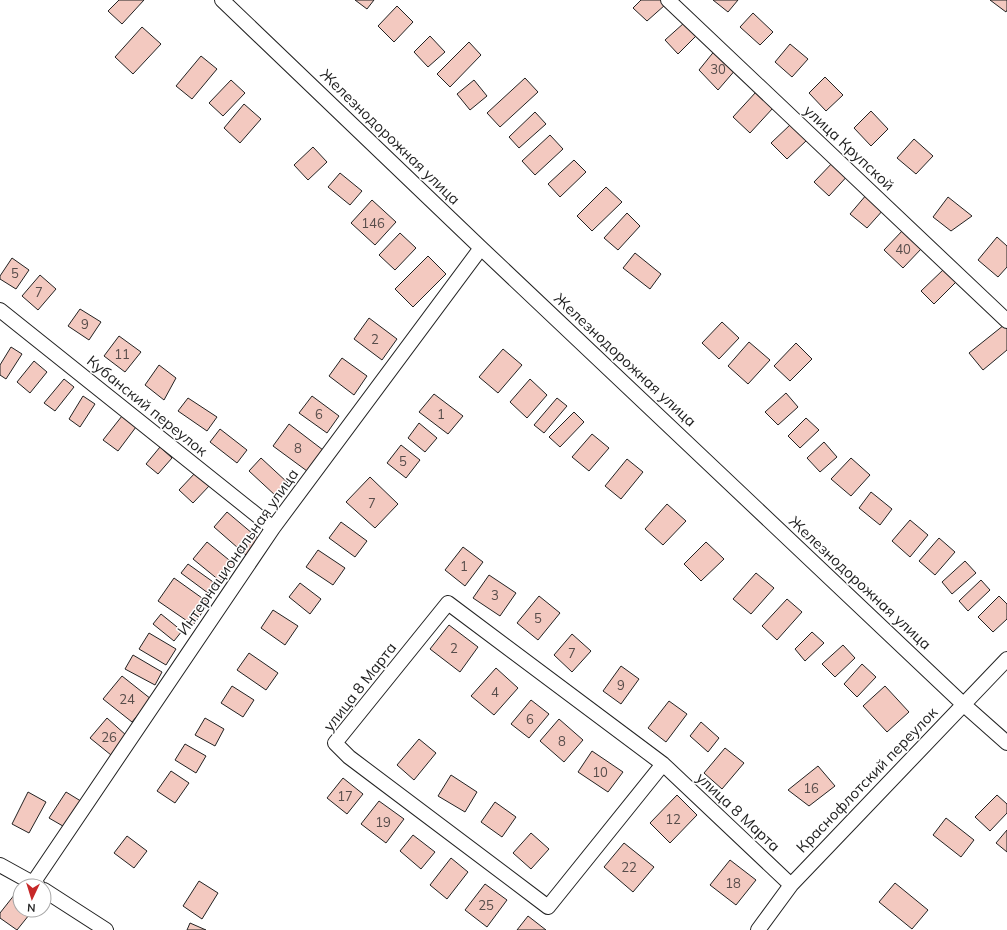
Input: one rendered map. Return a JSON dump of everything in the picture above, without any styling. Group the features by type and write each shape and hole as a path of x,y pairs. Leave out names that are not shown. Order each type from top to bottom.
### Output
{"street":[{"name":"Железнодорожная улица","path":"222,0 481,248 963,704 1007,743"},
{"name":"улица Крупской","path":"668,0 1007,321"},
{"name":"Интернациональная улица","path":"43,878 273,528 481,248"},
{"name":"Кубанский переулок","path":"0,310 273,528"},
{"name":"улица 8 Марта","path":"662,764 548,907 349,757 334,743 448,603 662,764 791,885"},
{"name":"Краснофлотский переулок","path":"758,930 791,885 1007,659"},
{"path":"0,865 24,878"},
{"path":"52,895 106,930"}],"building":[{"path":"119,0 144,0 122,24 108,11"},
{"path":"355,0 374,0 367,9"},
{"path":"641,0 661,0 665,5 647,21 633,8"},
{"path":"713,0 738,0 728,12"},
{"path":"990,0 1007,0 1006,12"},
{"path":"397,6 413,22 394,42 378,26"},
{"path":"753,13 773,32 760,45 740,27"},
{"path":"684,23 696,36 678,54 665,40"},
{"path":"142,27 161,44 133,74 115,57"},
{"path":"430,36 445,52 428,67 414,52"},
{"path":"469,42 481,55 450,87 437,74"},
{"path":"790,44 808,59 792,77 775,62"},
{"path":"716,49 737,68 718,90 699,70"},
{"path":"201,56 217,69 192,99 176,86"},
{"path":"825,77 843,95 826,111 809,93"},
{"path":"525,78 538,92 500,127 487,113"},
{"path":"231,80 245,93 223,116 209,103"},
{"path":"474,80 487,96 470,110 457,94"},
{"path":"756,92 773,108 750,133 733,117"},
{"path":"244,104 261,119 240,143 224,128"},
{"path":"871,111 888,129 871,146 854,128"},
{"path":"535,112 546,124 519,148 509,137"},
{"path":"791,124 807,140 787,159 771,143"},
{"path":"550,135 563,149 535,175 522,161"},
{"path":"914,139 933,156 916,174 897,158"},
{"path":"313,147 327,162 308,180 294,165"},
{"path":"836,159 851,172 829,196 814,182"},
{"path":"574,160 586,172 560,197 548,184"},
{"path":"340,173 362,191 350,205 328,187"},
{"path":"606,187 622,202 592,231 577,216"},
{"path":"867,194 884,209 867,228 850,214"},
{"path":"948,197 972,216 951,231 933,217"},
{"path":"372,200 396,222 375,245 351,223"},
{"path":"627,213 640,226 618,250 604,238"},
{"path":"903,230 922,248 903,268 884,250"},
{"path":"400,233 416,248 395,270 379,255"},
{"path":"997,237 1007,246 1007,267 998,277 978,260"},
{"path":"635,253 661,274 650,289 623,268"},
{"path":"428,256 446,274 413,307 395,289"},
{"path":"12,258 29,270 16,289 0,279 0,276"},
{"path":"944,269 957,281 934,304 921,291"},
{"path":"40,275 56,289 38,310 22,296"},
{"path":"80,309 101,322 89,340 68,326"},
{"path":"369,318 397,339 382,360 354,339"},
{"path":"722,322 739,338 719,359 702,343"},
{"path":"1004,325 1007,329 1007,350 983,370 969,353"},
{"path":"119,336 141,352 125,372 104,356"},
{"path":"749,342 770,360 748,384 728,366"},
{"path":"796,343 812,359 790,381 774,366"},
{"path":"11,347 22,354 6,379 0,375 0,365"},
{"path":"503,349 522,365 498,393 479,377"},
{"path":"342,358 367,376 354,395 329,376"},
{"path":"34,361 47,372 30,393 17,382"},
{"path":"159,365 176,378 164,400 145,385"},
{"path":"64,379 74,387 55,411 44,403"},
{"path":"530,379 547,395 527,418 510,402"},
{"path":"786,393 798,407 778,425 765,412"},
{"path":"434,394 463,416 448,434 419,412"},
{"path":"83,396 95,404 80,427 69,419"},
{"path":"312,396 339,416 327,433 299,413"},
{"path":"188,398 217,417 207,431 178,411"},
{"path":"557,398 567,406 544,433 534,425"},
{"path":"574,412 584,422 560,447 549,437"},
{"path":"122,416 136,427 118,451 103,440"},
{"path":"806,418 819,430 800,448 788,436"},
{"path":"419,423 437,438 425,452 408,438"},
{"path":"289,424 323,450 307,471 273,446"},
{"path":"220,429 247,450 237,463 210,442"},
{"path":"592,434 609,448 589,471 572,457"},
{"path":"824,442 837,457 820,472 807,458"},
{"path":"401,445 420,460 406,478 387,463"},
{"path":"160,447 172,458 158,474 146,464"},
{"path":"261,458 288,483 276,496 249,471"},
{"path":"851,458 870,475 851,496 831,479"},
{"path":"627,459 643,472 621,499 605,486"},
{"path":"196,472 210,485 193,503 179,490"},
{"path":"370,477 398,504 375,528 346,502"},
{"path":"871,492 892,509 880,525 859,508"},
{"path":"667,504 686,521 663,545 645,529"},
{"path":"227,512 259,539 246,555 214,527"},
{"path":"910,520 928,535 910,557 892,541"},
{"path":"341,522 367,541 355,557 329,538"},
{"path":"939,538 955,552 935,575 919,561"},
{"path":"207,542 234,564 220,581 193,559"},
{"path":"706,542 724,559 701,581 684,564"},
{"path":"463,547 483,562 465,586 445,570"},
{"path":"318,550 345,568 333,585 306,567"},
{"path":"965,561 976,573 952,594 942,582"},
{"path":"188,564 216,584 208,593 181,573"},
{"path":"756,573 774,588 751,614 733,599"},
{"path":"489,575 516,593 500,616 473,598"},
{"path":"174,578 209,603 193,625 158,601"},
{"path":"981,580 990,590 968,611 959,601"},
{"path":"300,583 321,599 310,614 289,597"},
{"path":"539,596 560,613 538,640 517,623"},
{"path":"999,596 1007,604 1007,619 993,632 978,617"},
{"path":"787,599 802,612 777,640 762,626"},
{"path":"273,610 298,626 285,645 261,628"},
{"path":"161,614 182,631 174,641 153,624"},
{"path":"449,625 478,647 460,672 430,649"},
{"path":"812,632 824,643 805,661 795,649"},
{"path":"149,633 176,649 166,665 139,649"},
{"path":"572,634 591,651 572,672 554,655"},
{"path":"843,645 855,658 835,677 822,664"},
{"path":"249,653 278,673 266,690 237,670"},
{"path":"133,655 162,672 155,685 125,669"},
{"path":"862,664 876,677 857,697 844,684"},
{"path":"621,666 639,679 621,704 603,691"},
{"path":"496,668 518,688 494,715 471,696"},
{"path":"122,676 151,699 132,722 103,699"},
{"path":"232,686 254,700 243,717 221,703"},
{"path":"885,686 909,712 887,732 863,706"},
{"path":"531,700 549,714 529,738 511,724"},
{"path":"669,701 687,714 666,742 648,728"},
{"path":"107,718 127,736 111,755 90,738"},
{"path":"205,718 224,729 215,746 195,735"},
{"path":"559,719 583,740 564,762 540,741"},
{"path":"701,722 719,738 708,752 690,736"},
{"path":"419,739 436,753 414,780 397,765"},
{"path":"185,744 206,756 196,773 175,760"},
{"path":"725,748 744,763 722,789 704,773"},
{"path":"592,751 623,772 608,792 578,772"},
{"path":"818,766 835,786 809,806 788,790"},
{"path":"171,771 189,783 175,803 157,791"},
{"path":"451,775 477,792 465,812 438,796"},
{"path":"343,778 363,794 347,814 327,798"},
{"path":"28,792 46,802 29,833 12,824"},
{"path":"66,792 84,803 68,829 49,818"},
{"path":"677,795 697,815 670,843 650,823"},
{"path":"997,795 1007,804 1007,813 990,831 975,817"},
{"path":"379,801 404,819 386,843 361,824"},
{"path":"495,802 516,817 502,837 481,822"},
{"path":"946,818 974,840 961,857 933,835"},
{"path":"1007,830 1007,852 996,843"},
{"path":"531,833 549,849 531,869 513,853"},
{"path":"413,835 435,852 421,869 400,851"},
{"path":"127,836 147,851 134,868 114,853"},
{"path":"624,843 654,867 633,892 604,867"},
{"path":"451,858 468,872 447,899 430,885"},
{"path":"730,860 756,880 736,905 710,885"},
{"path":"199,881 218,893 202,919 183,906"},
{"path":"895,883 928,910 912,929 879,902"},
{"path":"485,884 507,900 487,927 465,910"},
{"path":"12,898 12,918 27,918 17,930 0,918 0,913"},
{"path":"528,916 546,930 517,930"},
{"path":"190,923 206,930 187,930"}]}
